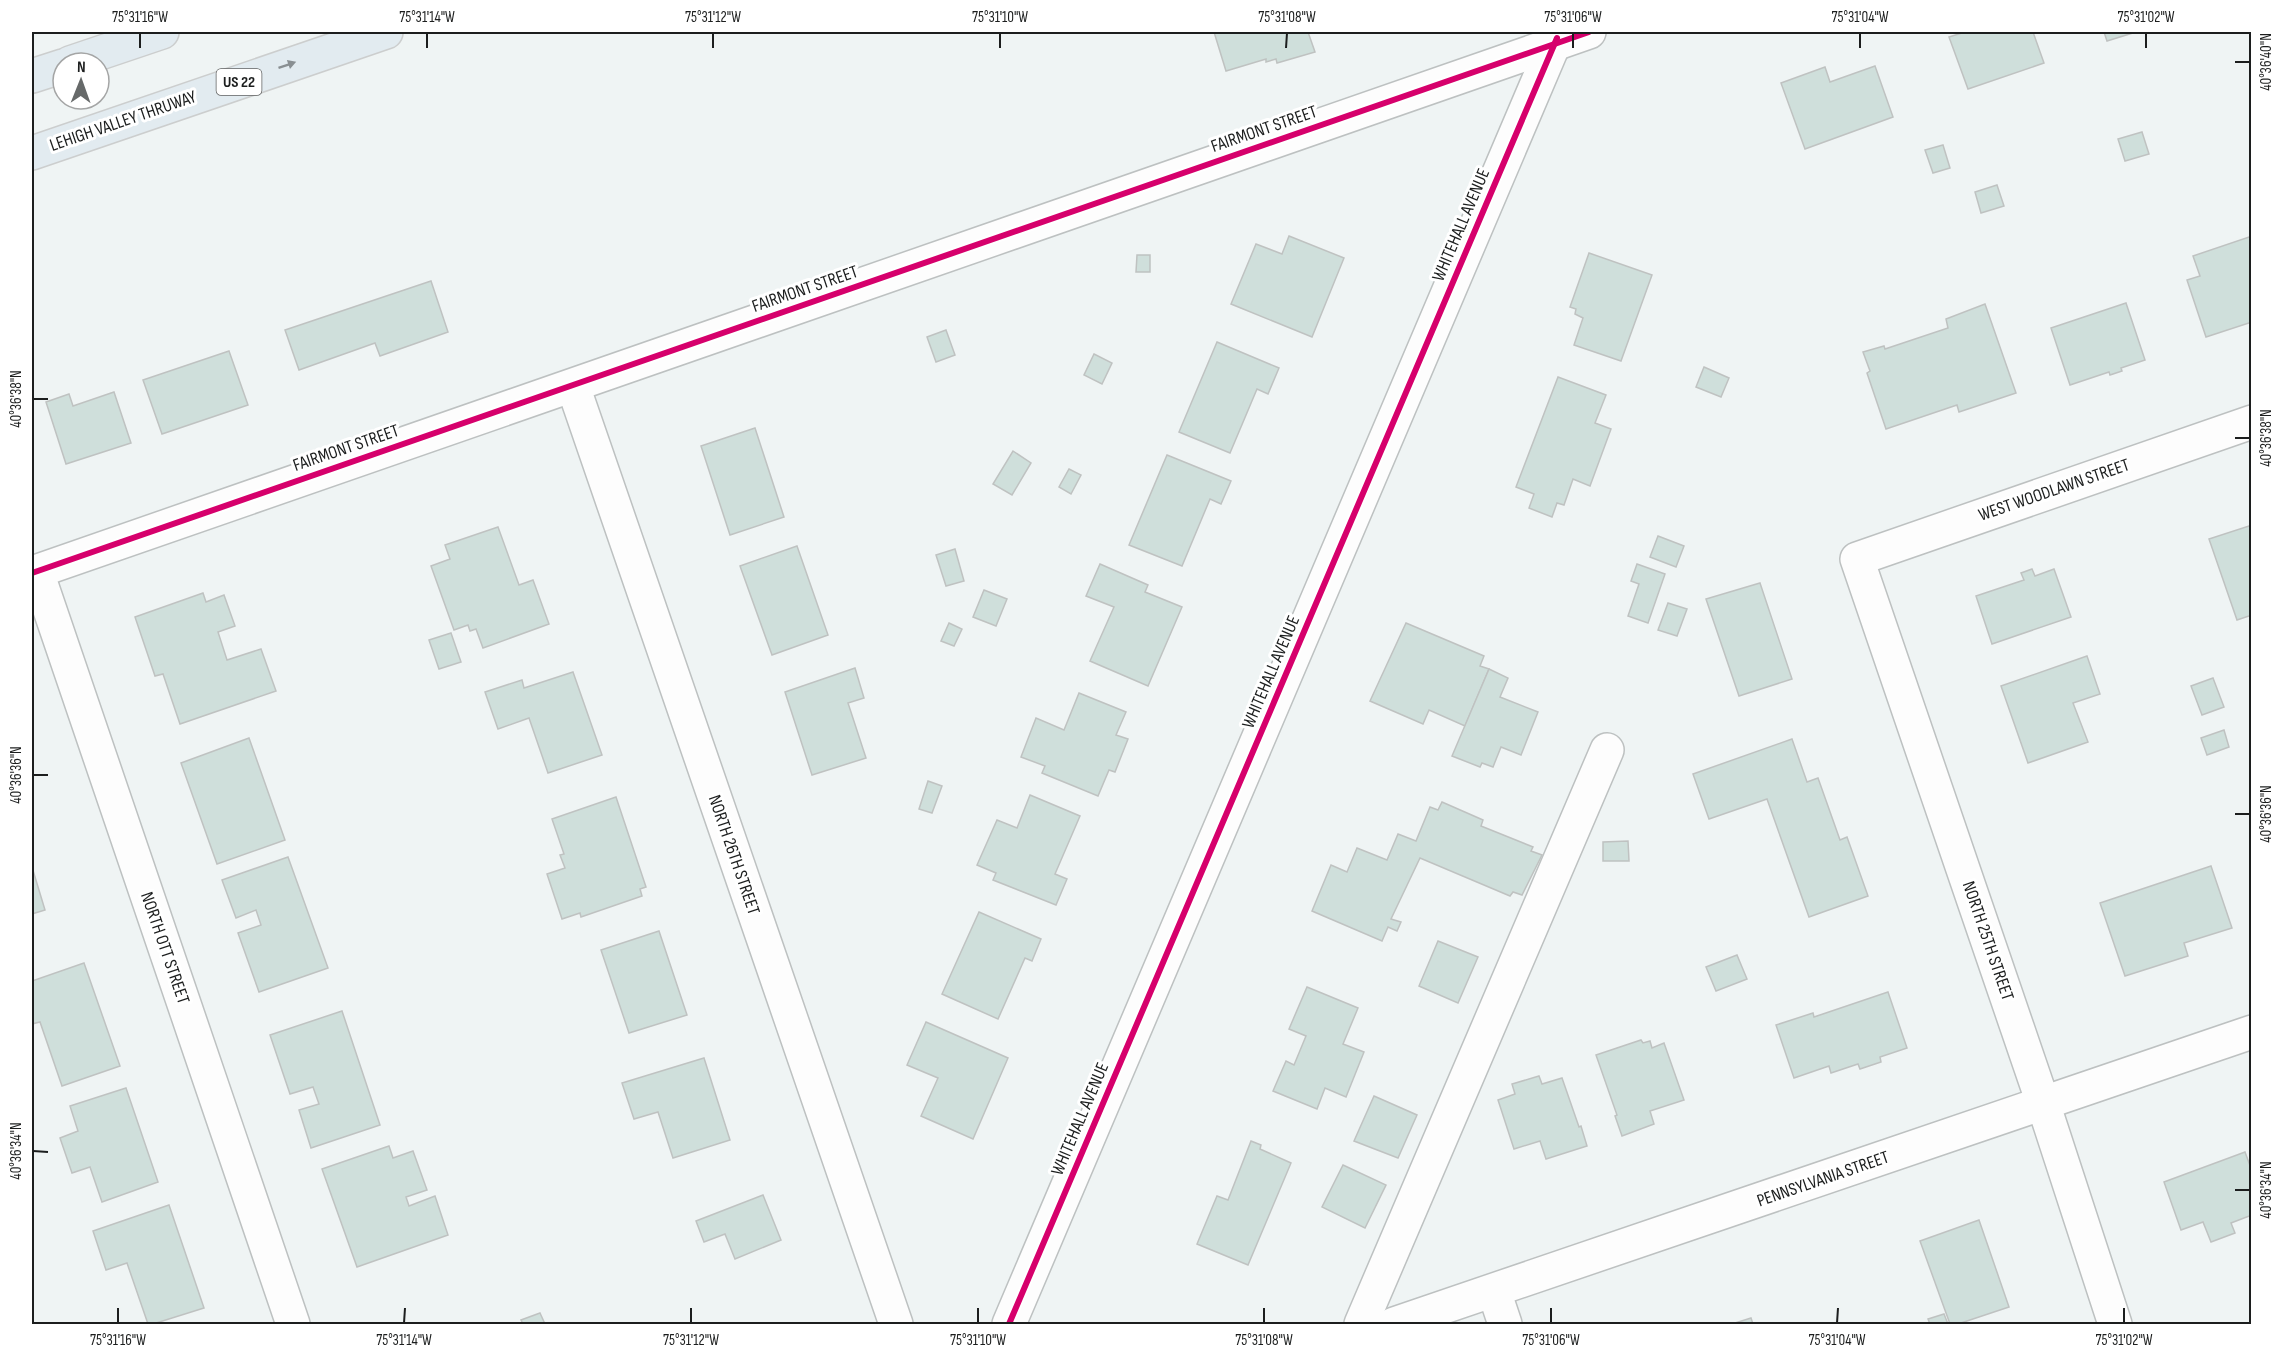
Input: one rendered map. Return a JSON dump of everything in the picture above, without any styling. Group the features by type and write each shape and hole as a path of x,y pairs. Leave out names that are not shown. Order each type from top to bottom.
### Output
{"highway":[{"path":"106,51 162,32"},
{"name":"LEHIGH VALLEY THRUWAY","path":"32,153 386,32"},
{"path":"32,76 51,70"}],"street":[{"name":"FAIRMONT STREET","path":"34,572 573,386 1557,37 1589,32"},
{"name":"WHITEHALL AVENUE","path":"1009,1324 1557,37"},
{"name":"NORTH 26TH STREET","path":"573,386 896,1324"},
{"name":"WEST WOODLAWN STREET","path":"1857,559 2252,422"},
{"name":"NORTH 25TH STREET","path":"1857,559 2043,1103 2115,1324"},
{"name":"NORTH OTT STREET","path":"34,572 293,1324"},
{"path":"1361,1324 1607,750"},
{"name":"PENNSYLVANIA STREET","path":"1394,1324 1494,1292 2252,1032"},
{"path":"1494,1292 1505,1324"}],"building":[{"path":"1214,32 1308,32 1315,52 1277,63 1276,59 1266,62 1266,59 1226,71"},
{"path":"1965,32 2033,32 2044,63 1968,89 1949,37"},
{"path":"2104,32 2136,32 2107,41"},
{"path":"1875,66 1893,117 1805,149 1781,83 1825,67 1830,82"},
{"path":"2142,132 2149,154 2125,161 2118,139"},
{"path":"1943,145 1950,168 1933,173 1925,150"},
{"path":"1997,185 2004,206 1981,213 1975,192"},
{"path":"1289,236 1344,258 1312,337 1231,304 1256,244 1282,254"},
{"path":"2252,236 2252,322 2206,337 2187,280 2200,276 2193,256"},
{"path":"1589,253 1652,275 1621,361 1574,345 1583,318 1575,314 1576,309 1570,307"},
{"path":"1137,255 1150,255 1150,272 1136,272"},
{"path":"431,281 448,332 380,356 375,343 299,370 285,330"},
{"path":"2126,303 2145,360 2121,368 2122,371 2110,375 2109,372 2070,385 2051,328"},
{"path":"1985,304 2016,393 1959,412 1957,405 1886,429 1867,373 1870,371 1863,352 1884,346 1885,349 1948,328 1946,319"},
{"path":"946,330 955,355 936,362 927,337"},
{"path":"1217,342 1279,368 1268,394 1257,389 1230,453 1179,432"},
{"path":"229,351 248,405 162,434 143,380"},
{"path":"1094,354 1112,363 1102,384 1084,375"},
{"path":"1704,367 1729,378 1721,397 1696,387"},
{"path":"1558,377 1606,395 1595,423 1611,429 1590,486 1573,479 1564,505 1557,503 1552,517 1529,508 1534,494 1516,487"},
{"path":"114,392 131,443 66,464 46,402 69,394 73,406"},
{"path":"755,428 784,517 730,535 701,446"},
{"path":"1013,451 1031,463 1012,495 993,484"},
{"path":"1167,455 1231,481 1221,504 1210,499 1182,566 1129,545"},
{"path":"1069,469 1081,475 1071,494 1059,487"},
{"path":"2252,525 2252,615 2237,620 2209,539"},
{"path":"498,527 519,585 533,580 549,624 483,648 476,629 470,631 468,625 454,630 431,566 450,559 445,545"},
{"path":"1658,536 1684,546 1676,567 1650,557"},
{"path":"797,546 828,635 772,655 740,566"},
{"path":"955,549 964,581 946,586 936,555"},
{"path":"1100,564 1148,585 1145,592 1182,607 1148,686 1090,661 1114,607 1086,596"},
{"path":"1637,564 1665,574 1648,623 1628,616 1639,584 1631,581"},
{"path":"2032,569 2035,576 2054,569 2071,617 1992,644 1976,596 2024,580 2021,573"},
{"path":"1760,583 1792,679 1739,696 1706,599"},
{"path":"984,590 1007,599 996,626 973,617"},
{"path":"203,593 206,602 224,595 235,626 218,632 227,660 261,649 276,691 180,724 163,674 155,676 135,617"},
{"path":"1668,603 1687,609 1677,636 1658,630"},
{"path":"949,623 962,629 954,646 941,641"},
{"path":"1406,623 1484,656 1480,666 1489,669 1465,726 1429,710 1423,724 1370,701"},
{"path":"451,633 461,662 439,669 429,640"},
{"path":"2087,656 2100,694 2073,703 2088,742 2028,763 2001,686"},
{"path":"855,668 864,698 848,703 866,758 812,775 785,692"},
{"path":"1489,669 1508,678 1500,697 1538,712 1521,755 1501,747 1493,767 1482,763 1480,767 1452,756"},
{"path":"573,672 602,755 548,773 529,718 498,729 485,692 522,680 524,688"},
{"path":"2213,678 2224,707 2202,715 2191,686"},
{"path":"1079,693 1126,712 1116,735 1128,739 1115,772 1109,770 1098,796 1042,773 1045,766 1021,757 1036,718 1064,730"},
{"path":"2224,730 2229,747 2207,755 2201,738"},
{"path":"249,738 285,840 217,864 181,763"},
{"path":"1792,739 1807,782 1818,778 1840,840 1847,837 1868,896 1809,917 1767,799 1709,819 1693,774"},
{"path":"928,781 942,786 932,813 919,809"},
{"path":"1030,795 1080,816 1055,874 1067,879 1056,905 993,880 996,873 977,865 997,820 1017,828"},
{"path":"616,797 646,887 640,889 642,896 581,917 580,913 562,919 547,874 565,868 560,855 564,854 552,819"},
{"path":"1442,802 1483,820 1481,826 1533,847 1531,851 1542,855 1522,895 1513,892 1510,896 1420,858 1391,919 1401,922 1397,931 1388,927 1382,941 1312,911 1331,865 1347,872 1357,848 1387,860 1398,834 1416,841 1430,807 1438,810"},
{"path":"1628,841 1629,861 1603,861 1603,842"},
{"path":"288,857 328,968 259,992 238,933 261,925 256,910 236,918 222,880"},
{"path":"2211,866 2232,928 2184,943 2188,956 2125,976 2100,903"},
{"path":"32,867 45,910 32,914"},
{"path":"979,912 1041,939 1032,961 1025,958 998,1019 942,994"},
{"path":"659,931 687,1015 629,1033 601,950"},
{"path":"1438,941 1478,957 1458,1003 1419,986"},
{"path":"1737,955 1747,979 1716,991 1706,967"},
{"path":"84,963 120,1066 62,1086 40,1022 32,1024 32,981"},
{"path":"1307,987 1358,1008 1343,1044 1364,1052 1346,1097 1325,1088 1317,1109 1273,1091 1286,1061 1294,1065 1306,1036 1289,1029"},
{"path":"1888,992 1907,1048 1880,1057 1881,1062 1860,1069 1858,1064 1831,1073 1829,1066 1794,1078 1776,1025 1813,1013 1814,1017"},
{"path":"342,1011 380,1125 311,1148 299,1110 319,1104 313,1087 290,1094 270,1035"},
{"path":"926,1022 1008,1058 973,1139 921,1116 938,1078 907,1065"},
{"path":"1641,1040 1643,1043 1650,1041 1652,1048 1664,1043 1684,1100 1650,1111 1654,1124 1622,1136 1596,1055"},
{"path":"704,1058 730,1140 673,1158 658,1112 634,1119 622,1083"},
{"path":"1539,1076 1542,1084 1562,1078 1587,1146 1546,1159 1540,1141 1514,1149 1498,1100 1515,1094 1512,1084"},
{"path":"126,1088 158,1182 102,1202 90,1167 72,1173 60,1138 78,1131 70,1106"},
{"path":"1374,1096 1417,1115 1398,1158 1354,1141"},
{"path":"1251,1141 1261,1145 1260,1149 1291,1163 1248,1265 1197,1244 1217,1196 1228,1200"},
{"path":"389,1146 393,1158 413,1151 427,1190 406,1197 409,1206 435,1196 448,1235 357,1267 322,1169"},
{"path":"2245,1152 2252,1171 2252,1215 2231,1223 2235,1233 2211,1242 2203,1222 2181,1230 2164,1182"},
{"path":"1343,1165 1386,1185 1365,1228 1322,1207"},
{"path":"763,1195 781,1240 735,1259 725,1234 704,1242 696,1221"},
{"path":"169,1205 204,1308 148,1324 127,1263 106,1270 93,1231"},
{"path":"1979,1220 2009,1307 1958,1324 1950,1324 1920,1241"},
{"path":"540,1313 545,1324 523,1324 521,1320"},
{"path":"1944,1314 1948,1324 1930,1324 1928,1319"},
{"path":"1751,1318 1753,1324 1732,1324"}],"cycle path":[{"path":"32,573 1589,32"},
{"path":"1009,1324 1557,38"}]}
